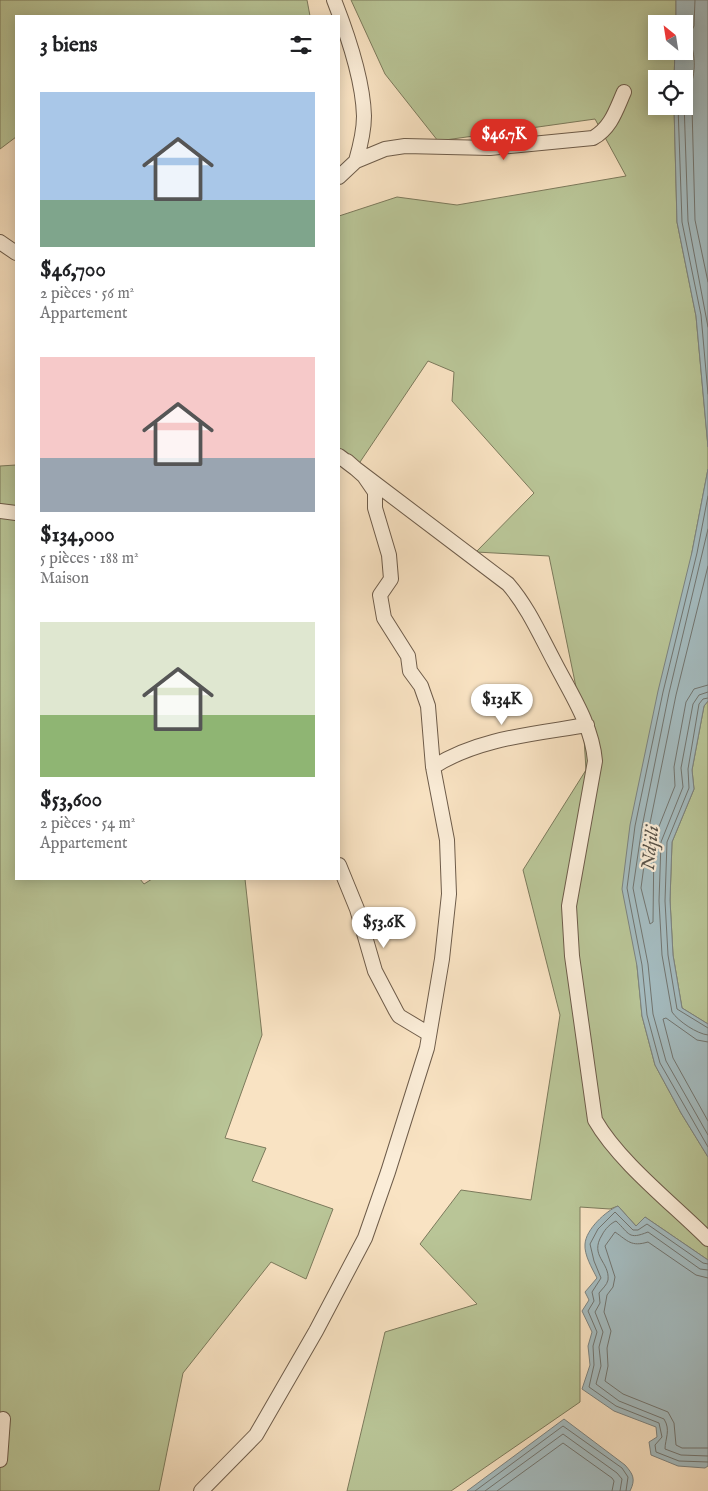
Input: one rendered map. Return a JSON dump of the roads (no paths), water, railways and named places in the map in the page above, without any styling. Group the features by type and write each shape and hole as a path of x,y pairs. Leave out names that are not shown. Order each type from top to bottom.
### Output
{"street":[{"path":"334,0 338,15"},
{"path":"340,20 362,94 363,125 356,161"},
{"path":"340,176 356,161 385,149 405,146 490,148 588,139 603,133 607,128 624,92"},
{"path":"0,242 15,252"},
{"path":"343,458 508,584 526,609 587,725 594,747 595,761 569,906 572,956 595,1120 603,1132 636,1169 708,1239"},
{"path":"201,1491 256,1435 316,1330 365,1238 388,1172 429,1034 442,959 449,894 447,840 433,767 428,706 421,686 410,671 408,656 384,618 380,595 392,579 391,565 375,508 375,492 364,476 343,458"},
{"path":"0,511 15,513"},
{"path":"433,767 452,755 474,746 587,725"},
{"path":"340,867 357,908 375,971 391,1003 399,1016 429,1034"},
{"path":"0,1460 3,1419"}],"water":[{"path":"676,0 708,0 708,447 696,316 677,222 674,115 693,115 693,70 674,70 675,60 693,60 693,15 676,15"},
{"name":"Ndjili","path":"708,469 708,701 704,706 692,770 694,789 672,842 670,900 673,955 682,1008 708,1024 708,1157 655,1065 642,1016 637,966 622,889 630,825 658,691 692,552"},
{"path":"618,1206 636,1226 645,1217 708,1260 708,1466 705,1468 678,1466 651,1455 649,1442 657,1437 656,1427 614,1411 582,1389 590,1365 588,1346 592,1332 582,1311 589,1300 585,1292 597,1278 587,1257 585,1248 586,1238 597,1221"},
{"path":"564,1419 625,1465 633,1477 630,1491 467,1491"}]}
